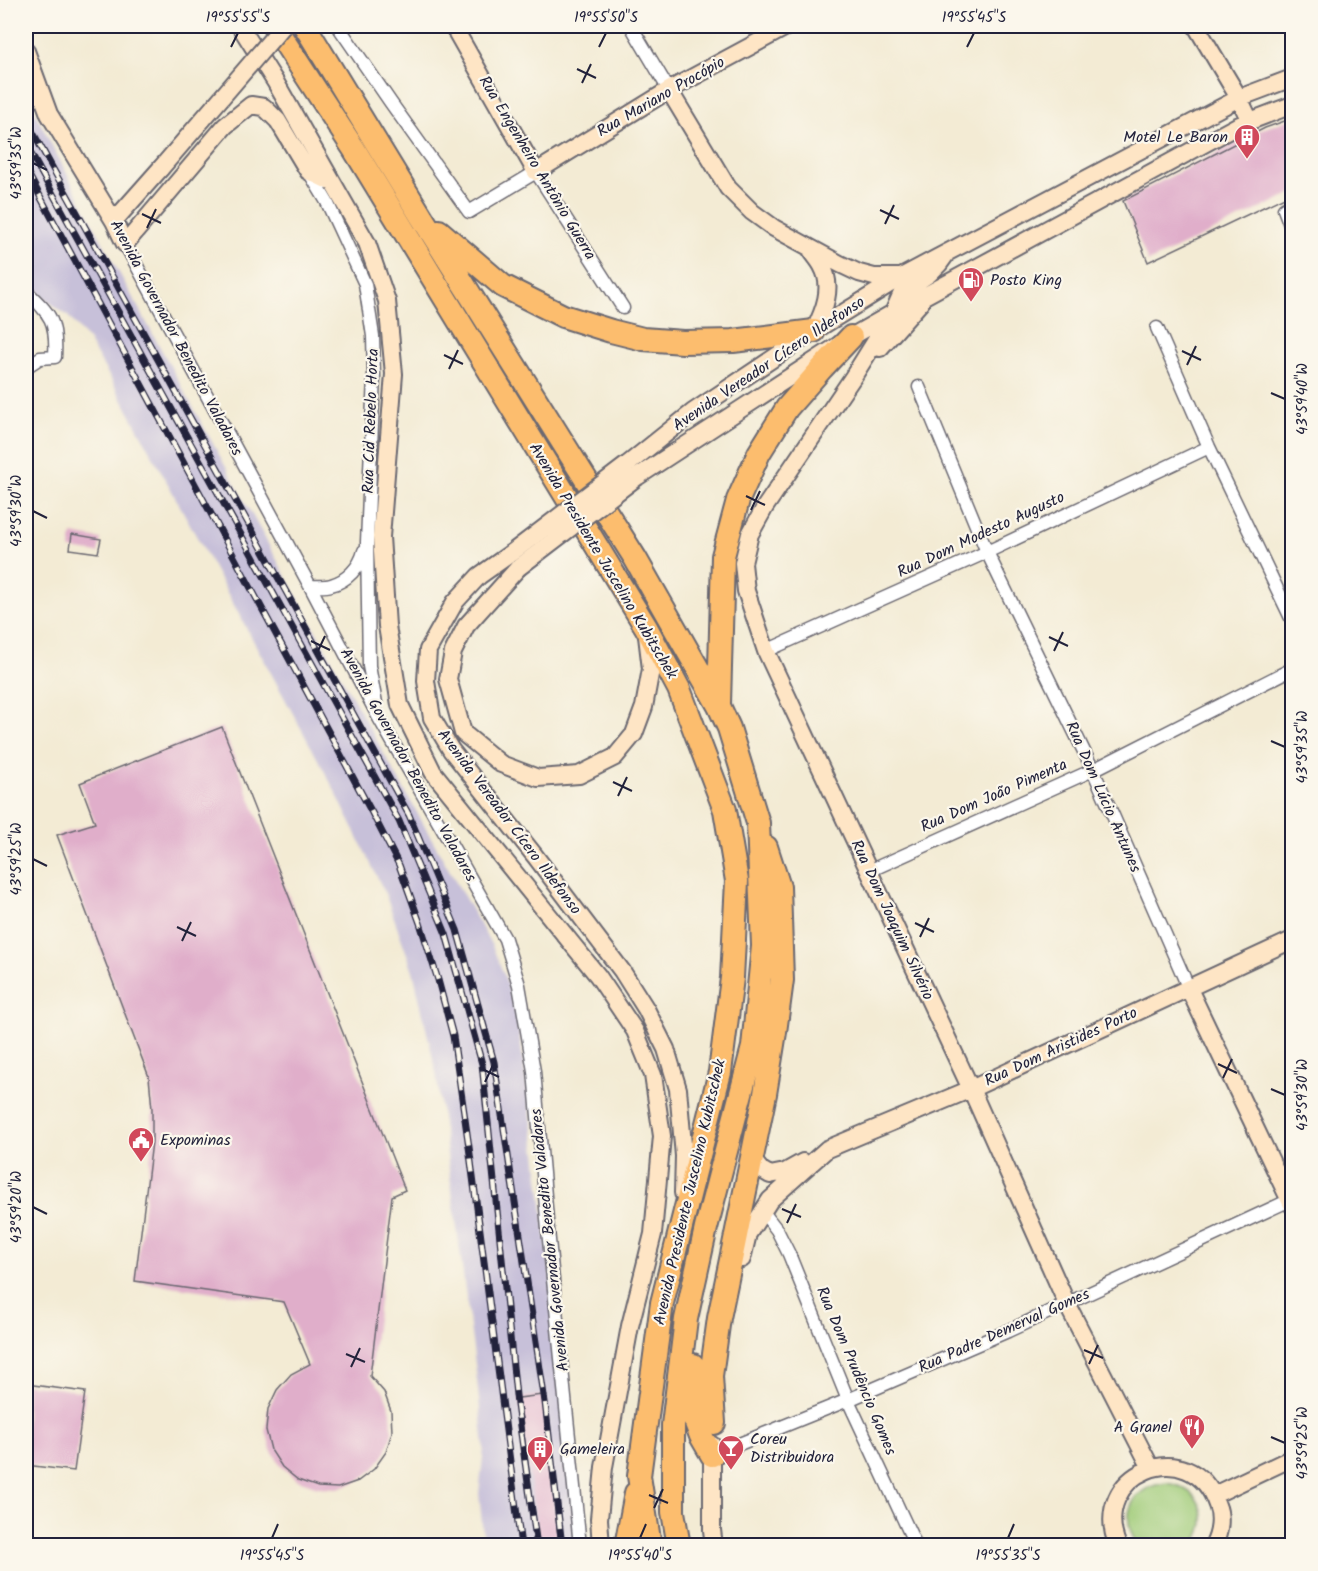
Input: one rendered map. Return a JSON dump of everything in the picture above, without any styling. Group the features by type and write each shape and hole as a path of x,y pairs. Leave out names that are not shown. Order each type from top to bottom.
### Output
{"highway":[{"name":"Avenida Presidente Juscelino Kubitschek","path":"274,26 354,149 646,627 679,689 725,810 737,881 732,978 720,1072 662,1303 639,1476 650,1545"},
{"name":"Avenida Presidente Juscelino Kubitschek","path":"305,26 635,558 729,728 758,823 763,946 753,1047 706,1228 686,1319 673,1425 673,1512 680,1545"},
{"path":"421,216 503,286 563,316 611,331 643,339 683,342 733,341 814,331"},
{"path":"718,706 723,556 738,500 759,453 788,408 851,337"},
{"path":"714,1423 711,1376 719,1318 765,1094 782,980 779,887 758,823"},
{"path":"706,1228 744,1150 765,1094"},
{"path":"686,1319 693,1351 693,1415 712,1455"},
{"path":"626,1545 639,1476"}],"street":[{"name":"Avenida Presidente Juscelino Kubitschek","path":"240,26 276,83 367,243 387,301 394,374 381,537 387,626 400,705 433,772 598,976 635,1031 653,1075 662,1136 653,1234 630,1326 603,1467 599,1519 601,1545"},
{"path":"114,221 283,26"},
{"path":"338,26 469,212 536,172"},
{"name":"Rua Engenheiro Antônio Guerra","path":"453,26 536,172 623,308"},
{"path":"631,26 728,188 752,212 774,228 859,273 874,277 901,277"},
{"name":"Rua Mariano Procópio","path":"536,172 669,90 788,26"},
{"path":"1196,26 1239,98 1250,121"},
{"name":"Avenida Governador Benedito Valadares","path":"26,51 49,114 114,221 379,718 505,939 519,985 534,1071 580,1545"},
{"name":"Avenida Vereador Cícero Ildefonso","path":"632,471 693,412 814,331 901,277 1239,98 1293,78"},
{"name":"Rua Cid Rebelo Horta","path":"125,244 225,126 251,105 264,107 278,121 327,202 365,284 373,336 374,376 367,542 369,666 379,718"},
{"name":"Avenida Vereador Cícero Ildefonso","path":"682,1224 684,1156 678,1089 666,1049 646,1008 622,971 582,918 451,750 432,718 426,681 429,650 455,602 479,576 514,561 632,471 851,337 1250,121 1293,105"},
{"path":"308,171 333,183"},
{"path":"1288,207 1293,230"},
{"path":"808,247 824,267 827,284 827,297 814,331"},
{"name":"Rua Dom Joaquim Silvério","path":"947,253 939,264 901,295 893,313 853,377 765,507 750,534 743,563 746,591 766,651 971,1089 1066,1304 1151,1468"},
{"path":"26,291 46,310 56,336 55,357 40,358 26,367"},
{"name":"Rua Dom Joaquim Silvério","path":"853,377 930,293"},
{"path":"1157,328 1209,447 1293,620"},
{"name":"Rua Dom Lúcio Antunes","path":"919,387 987,552 1093,770 1189,989 1292,1202"},
{"name":"Rua Dom Modesto Augusto","path":"766,651 987,552 1209,447"},
{"path":"368,499 387,464"},
{"name":"Rua Cid Rebelo Horta","path":"310,586 330,585 349,576 361,561 367,542"},
{"name":"Avenida Vereador Cícero Ildefonso","path":"514,561 466,626 453,652 448,680 463,733 501,764 538,778 579,775 615,758 634,734 644,707 651,669 646,627"},
{"name":"Rua Dom João Pimenta","path":"869,871 1093,770 1293,669"},
{"name":"Rua Dom Aristides Porto","path":"752,1159 760,1169 770,1175 785,1172 827,1149 971,1089 1293,940"},
{"name":"Rua Dom Aristides Porto","path":"763,1212 770,1200 827,1149"},
{"name":"Rua Padre Demerval Gomes","path":"712,1455 848,1400 1008,1331 1292,1202"},
{"path":"714,1545 712,1455 714,1423 730,1305 748,1234 763,1212"},
{"name":"Rua Dom Prudêncio Gomes","path":"763,1212 777,1230 789,1254 848,1400 916,1545"},
{"path":"1214,1494 1293,1458"},
{"path":"1116,1545 1112,1529 1112,1514 1116,1498 1124,1485 1136,1474 1151,1468 1169,1466 1187,1470 1202,1480 1214,1494 1219,1509 1219,1526 1213,1545"}],"shaded area":[{"path":"26,96 117,269 492,946 505,977 517,1018 534,1136 583,1545 484,1545 479,1493 484,1448 476,1371 436,1072 413,971 385,893 334,789 112,381 88,340 68,316 41,296 26,269"}],"green space":[{"path":"1168,1483 1189,1492 1196,1498 1203,1515 1200,1535 1194,1545 1138,1545 1129,1523 1132,1504 1146,1489"}],"building":[{"name":"Motel Le Baron","path":"1293,118 1293,193 1148,262 1123,201 1265,128"},
{"path":"72,534 101,539 98,553 70,549"},
{"path":"222,727 405,1190 392,1196 370,1376 384,1392 391,1411 392,1432 386,1452 374,1469 358,1481 338,1488 318,1487 298,1480 282,1467 271,1450 266,1430 268,1409 277,1390 291,1374 310,1364 284,1302 135,1281 152,1142 149,1077 57,835 95,823 80,783"},
{"path":"26,1384 85,1392 74,1471 26,1465"},
{"name":"Gameleira","path":"542,1395 559,1545 539,1545 519,1398"}],"railway":[{"path":"26,120 409,815 457,930 494,1062 545,1402 562,1546"},
{"path":"26,145 399,821 446,934 482,1064 517,1405 537,1546"},
{"path":"26,170 371,811 399,865 420,923 453,1036 521,1546"}],"place":[{"name":"Motel Le Baron","path":"1247,160"},
{"name":"Posto King","path":"971,303"},
{"name":"Expominas","path":"141,1163"},
{"name":"A Granel","path":"1192,1450"},
{"name":"Coreu Distribuidora","path":"731,1471"},
{"name":"Gameleira","path":"540,1472"}]}
